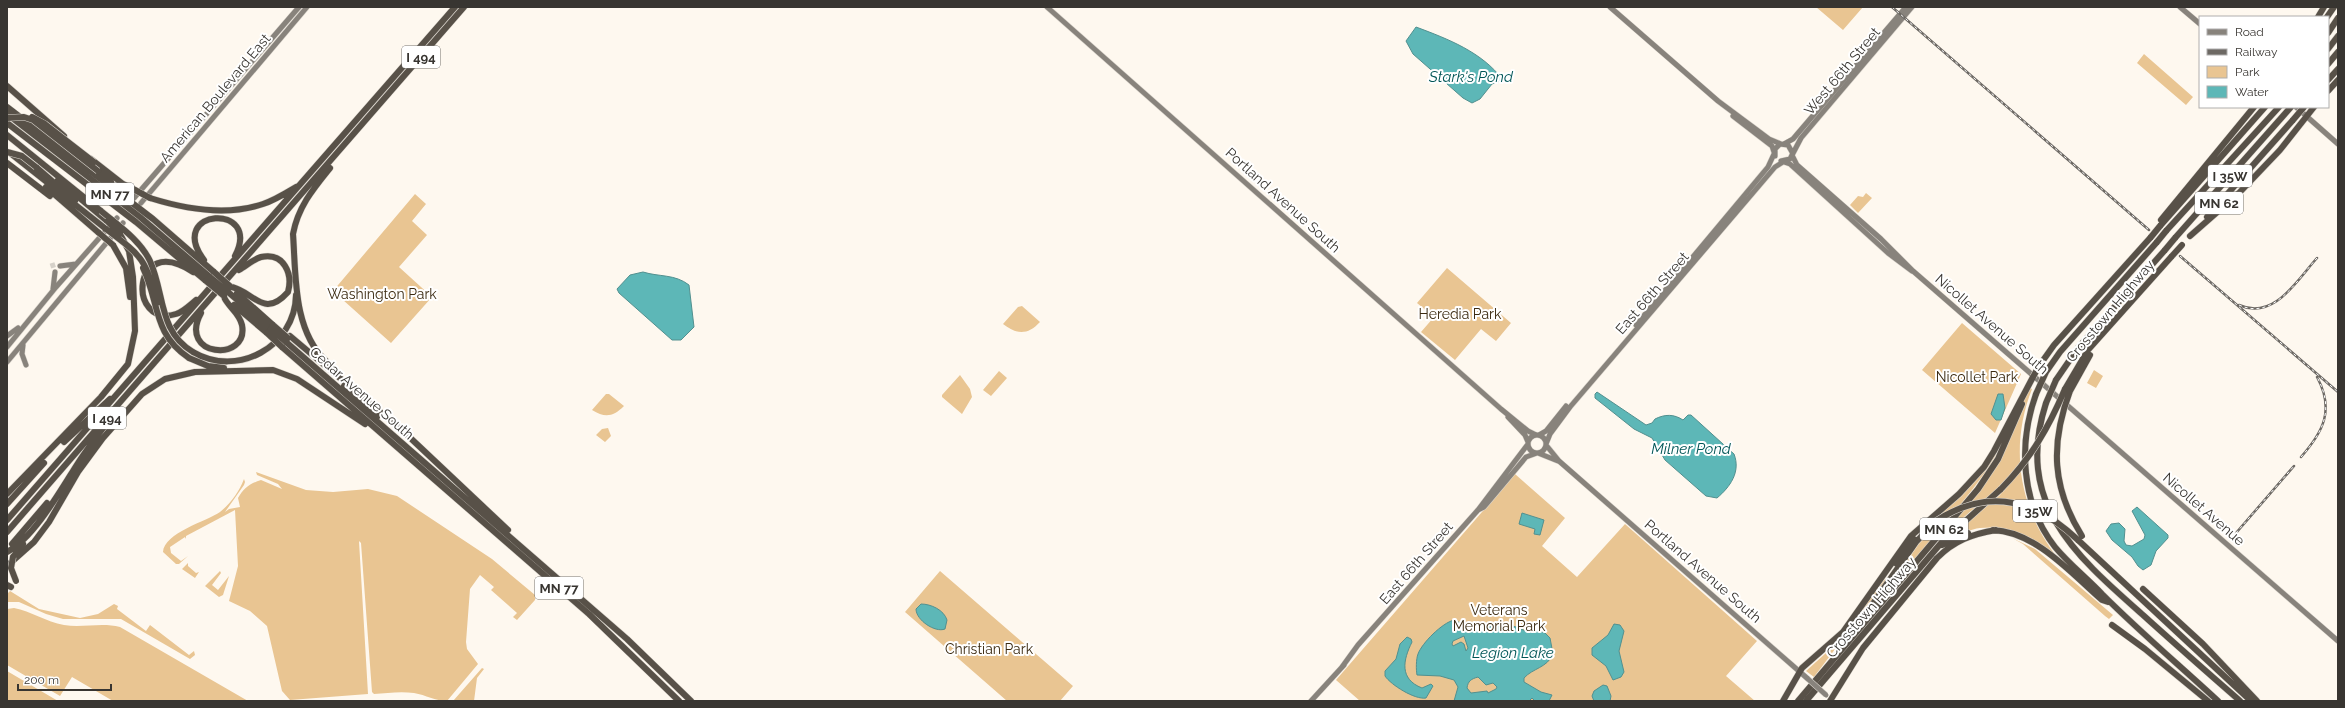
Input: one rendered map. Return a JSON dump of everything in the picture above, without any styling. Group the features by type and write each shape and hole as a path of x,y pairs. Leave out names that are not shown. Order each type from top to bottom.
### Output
{"highway":[{"name":"I 494","path":"7,520 455,7"},
{"name":"I 494","path":"7,532 464,7"},
{"path":"2319,16 2324,7"},
{"path":"2327,16 2334,7"},
{"path":"2329,27 2338,17"},
{"path":"2329,32 2338,17"},
{"path":"2329,47 2338,36"},
{"path":"2329,63 2338,52"},
{"path":"2329,79 2338,69"},
{"path":"2329,90 2338,80"},
{"path":"7,86 94,162"},
{"path":"7,102 62,151"},
{"path":"7,107 62,151 153,219"},
{"path":"2159,225 2253,108"},
{"path":"2248,127 2260,108"},
{"name":"Crosstown Highway","path":"1798,701 1986,479 2005,445 2028,386 2039,366 2054,345 2137,252 2149,236 2264,108"},
{"name":"I 35W","path":"2218,701 2112,605 2059,551 2037,516 2030,495 2024,452 2026,426 2036,394 2046,372 2060,352 2276,108"},
{"name":"I 35W","path":"2240,701 2123,598 2074,551 2050,515 2044,494 2037,451 2046,403 2056,380 2078,348 2290,108"},
{"name":"Crosstown Highway","path":"1806,701 1952,532 2001,490 2034,452 2050,424 2081,361 2303,108"},
{"path":"2190,236 2239,193 2280,150 2313,108"},
{"path":"7,116 25,115 35,118 123,184 150,198 187,208 239,209 264,204 301,184"},
{"path":"7,116 24,117 33,120 98,171 143,208 210,276"},
{"name":"Cedar Avenue South","path":"7,116 140,217 306,357 358,398 414,455 517,542 627,639 693,701"},
{"name":"Cedar Avenue South","path":"7,123 136,222 210,276"},
{"path":"7,135 102,211 142,248 155,276 162,310 168,326 177,339 191,354 225,362 240,360 257,355 275,343 285,330 294,309 296,290 294,234 296,219 302,206 340,155 348,141"},
{"path":"18,144 107,221 144,262 151,278 166,326 176,341 208,366 235,370"},
{"path":"7,151 22,156 94,219"},
{"path":"7,151 106,229 120,236 127,247 132,268 135,331 128,364 118,378 42,460 7,494"},
{"path":"7,151 60,200 113,245 122,258 128,273 133,343"},
{"path":"7,163 98,232"},
{"path":"210,276 194,242 197,229 202,223 212,217 230,221 239,230 240,245 228,267"},
{"path":"228,292 238,289 259,303 268,304 283,298 288,292 291,283 286,266 274,257 260,257 234,273"},
{"path":"295,258 301,313 312,344 322,357 357,391 456,479 508,530 517,542"},
{"path":"207,292 180,312 163,315 147,306 143,298 141,288 146,273 154,265 166,262 181,265 210,276"},
{"path":"206,303 196,324 197,335 202,344 210,349 219,352 226,350 237,342 243,330 228,292"},
{"path":"228,292 258,311 272,328"},
{"path":"288,342 306,357 357,391"},
{"name":"Cedar Avenue South","path":"306,357 395,446 589,614 678,701"},
{"path":"7,566 38,537 49,522 88,458 142,394 165,379 180,374 235,370 273,370 295,378 336,403 395,446"},
{"path":"7,548 17,540 145,374"},
{"path":"1783,701 1800,672 1843,632 1911,536 1959,494 1984,467 1997,446 2028,386"},
{"path":"2067,390 2058,430 2056,468 2065,505 2080,538"},
{"path":"7,504 104,403 116,395"},
{"path":"16,581 11,568 13,557 64,487 77,464"},
{"path":"1867,599 1915,538 1936,521 1957,509 1974,504 2010,502 2041,511 2080,538 2130,590 2251,701"},
{"path":"7,552 19,543 38,521"},
{"path":"1836,657 1916,542 1936,521"},
{"path":"1831,700 1863,648 1937,558 1946,549 1966,537 1996,530"},
{"path":"1936,550 1954,538 1970,532 1996,530 2012,533 2027,539 2064,567 2102,600 2112,605"},
{"path":"2143,589 2203,644 2257,701"},
{"path":"2112,625 2145,649 2208,701"}],"main road":[{"name":"American Boulevard East","path":"134,198 299,7"},
{"name":"American Boulevard East","path":"141,203 307,7"},
{"name":"Portland Avenue South","path":"1047,7 1504,411 1528,431 1538,435"},
{"path":"1610,7 1745,126 1772,146 1778,160 1784,162 1790,159 1792,153 1790,146 1769,139 1718,101"},
{"name":"West 66th Street","path":"1783,144 1793,139 1906,7"},
{"name":"West 66th Street","path":"1792,153 1801,138 1912,7"},
{"path":"2180,7 2199,23"},
{"path":"1826,108 1826,104 1846,76"},
{"path":"2297,108 2338,144"},
{"path":"1774,153 1778,146 1783,144"},
{"name":"East 66th Street","path":"1538,435 1546,431 1720,227 1768,167 1774,153"},
{"name":"Nicollet Avenue South","path":"1792,153 1797,165 1821,190"},
{"name":"East 66th Street","path":"1546,445 1550,434 1570,407 1775,167 1784,162"},
{"name":"Nicollet Avenue South","path":"1784,162 1790,164 1881,239 1913,271 2055,395"},
{"path":"7,347 32,315 117,218"},
{"path":"7,362 124,223"},
{"path":"60,266 77,264"},
{"path":"52,292 55,281 55,272"},
{"path":"7,336 14,332 32,315"},
{"path":"26,340 22,350 26,365"},
{"name":"Nicollet Avenue","path":"2055,395 2338,641"},
{"name":"Portland Avenue South","path":"1504,411 1525,435 1528,443"},
{"path":"1538,435 1543,437 1546,445 1543,450 1537,453 1530,449 1528,443 1531,438 1538,435"},
{"name":"East 66th Street","path":"1311,701 1478,510 1528,443"},
{"name":"Portland Avenue South","path":"1546,445 1558,461 1780,653 1831,700"},
{"name":"Portland Avenue South","path":"1537,453 1558,461"},
{"name":"East 66th Street","path":"1478,510 1484,507 1526,457 1537,453"}],"green space":[{"path":"1816,7 1863,7 1843,30"},
{"path":"2144,54 2193,97 2186,105 2137,63"},
{"path":"1866,193 1872,198 1858,213 1850,205 1858,196 1863,197"},
{"name":"Washington Park","path":"415,194 426,204 412,221 427,235 399,267 432,297 391,343 333,291"},
{"name":"Heredia Park","path":"1447,268 1511,323 1496,341 1481,329 1455,360 1421,332 1434,317 1417,303"},
{"path":"1022,306 1040,322 1027,331 1018,332 1003,324 1018,307"},
{"name":"Nicollet Park","path":"1962,323 2021,374 1995,433 1922,370"},
{"path":"2094,370 2103,376 2096,388 2087,383"},
{"path":"999,371 1007,378 991,396 983,390"},
{"path":"960,375 970,389 972,397 962,414 942,397 942,395"},
{"path":"2030,388 2032,389 2025,411 2021,433 2020,455 2022,477 2034,520 2058,558 2040,545 2022,535 2002,528 1992,527 1973,529 1953,535 2000,495 2002,492 1998,488 1950,529 1949,528 1985,483"},
{"path":"606,394 609,394 624,406 609,415 597,413 592,410"},
{"path":"608,428 611,436 605,442 596,435 602,429"},
{"path":"2000,443 1996,455 1969,494 1931,541 1886,592 1922,539 1916,533 1894,563 1905,543 1926,522 1961,493 1974,480"},
{"path":"256,472 306,490 333,492 368,489 397,496 492,559 535,595 535,600 517,620 513,617 517,613 491,590 494,587 480,575 470,589 466,642 467,649 478,664 447,701 409,692 374,694 372,692 361,543 359,541 368,694 290,700 282,691 267,626 250,611 229,601 238,566 235,510 186,536 186,539 185,537 170,547 171,553 181,561 188,556 179,564 176,564 163,552 165,545 178,533 214,516 224,509 237,493 244,479 244,485 225,512 229,509 240,507 238,498 240,495 247,487 261,480 282,489 278,484 257,475"},
{"name":"Veterans Memorial Park","path":"1515,474 1565,518 1542,546 1577,577 1625,524 1757,641 1726,676 1755,701 1360,701 1336,680"},
{"path":"2012,538 2035,549 2113,615 2109,619 2105,616 2023,544"},
{"path":"188,563 188,566 196,573 199,572 195,578 182,569"},
{"path":"220,571 221,573 212,585 218,590 229,576 223,595 219,597 205,586"},
{"name":"Christian Park","path":"940,571 1073,686 1060,701 1007,701 905,612"},
{"path":"1885,579 1887,580 1814,677 1806,671 1837,643"},
{"path":"10,591 39,609 80,618 98,614 114,604 118,606 117,609 146,631 150,625 189,655 194,651 195,655 190,659 121,619 63,619 46,614 19,602 7,602 7,594"},
{"path":"14,608 57,624 71,626 106,625 120,627 248,701 113,701 72,677 60,696 7,665 7,609"},
{"path":"482,668 484,669 477,678 474,701 453,701"},
{"path":"7,671 58,701 7,701"}],"water":[{"name":"Stark's Pond","path":"1416,27 1440,36 1475,54 1495,70 1503,80 1492,84 1480,99 1472,103 1463,98 1413,54 1406,41"},
{"path":"643,272 673,277 684,281 689,285 694,327 681,340 672,340 619,293 617,289 630,275"},
{"name":"Milner Pond","path":"1597,392 1646,425 1662,416 1669,415 1683,420 1688,415 1691,415 1734,454 1736,467 1730,484 1717,498 1706,496 1665,460 1652,438 1634,429 1595,398 1595,394"},
{"path":"1998,394 2003,394 2005,408 2001,420 1996,420 1991,414"},
{"path":"2137,507 2168,535 2168,538 2156,551 2151,565 2143,570 2138,566 2132,557 2112,540 2106,531 2111,524 2119,523 2125,529 2124,541 2126,545 2132,546 2144,539 2145,535 2132,511"},
{"path":"1522,513 1544,520 1540,535 1534,534 1535,529 1519,524"},
{"path":"921,604 933,606 943,613 947,620 945,629 941,630 931,627 919,617 916,609"},
{"name":"Legion Lake","path":"1454,620 1465,625 1484,624 1492,627 1508,624 1526,631 1535,629 1545,633 1550,638 1553,654 1544,665 1531,672 1524,678 1524,682 1541,692 1552,695 1549,701 1535,701 1532,698 1529,701 1454,701 1458,687 1454,680 1440,676 1417,675 1416,667 1420,650 1433,634","holes":["1464,636 1468,648 1466,651 1464,644 1461,642 1453,646 1452,644 1453,641","1478,677 1486,685 1493,683 1497,687 1496,689 1488,693 1487,691 1471,693 1467,688 1468,684"]},
{"path":"1614,624 1620,625 1624,631 1619,651 1624,672 1621,677 1613,680 1606,666 1592,655 1592,648 1608,635"},
{"path":"1407,637 1411,639 1412,642 1405,662 1406,674 1409,680 1422,688 1431,684 1433,686 1426,698 1416,697 1404,691 1392,684 1385,676 1385,671 1396,659 1400,644"},
{"path":"1603,685 1607,686 1611,696 1610,701 1594,701 1592,696 1594,691"}],"tunnel":[{"path":"52,263 55,272"}],"railway":[{"path":"1892,7 2149,230"},
{"path":"2180,256 2338,392"},
{"path":"2239,305 2252,308 2263,308 2274,303 2293,287 2317,258"},
{"path":"2301,457 2315,439 2324,420 2326,410 2325,400 2317,377"},
{"path":"2236,533 2294,466"}]}
